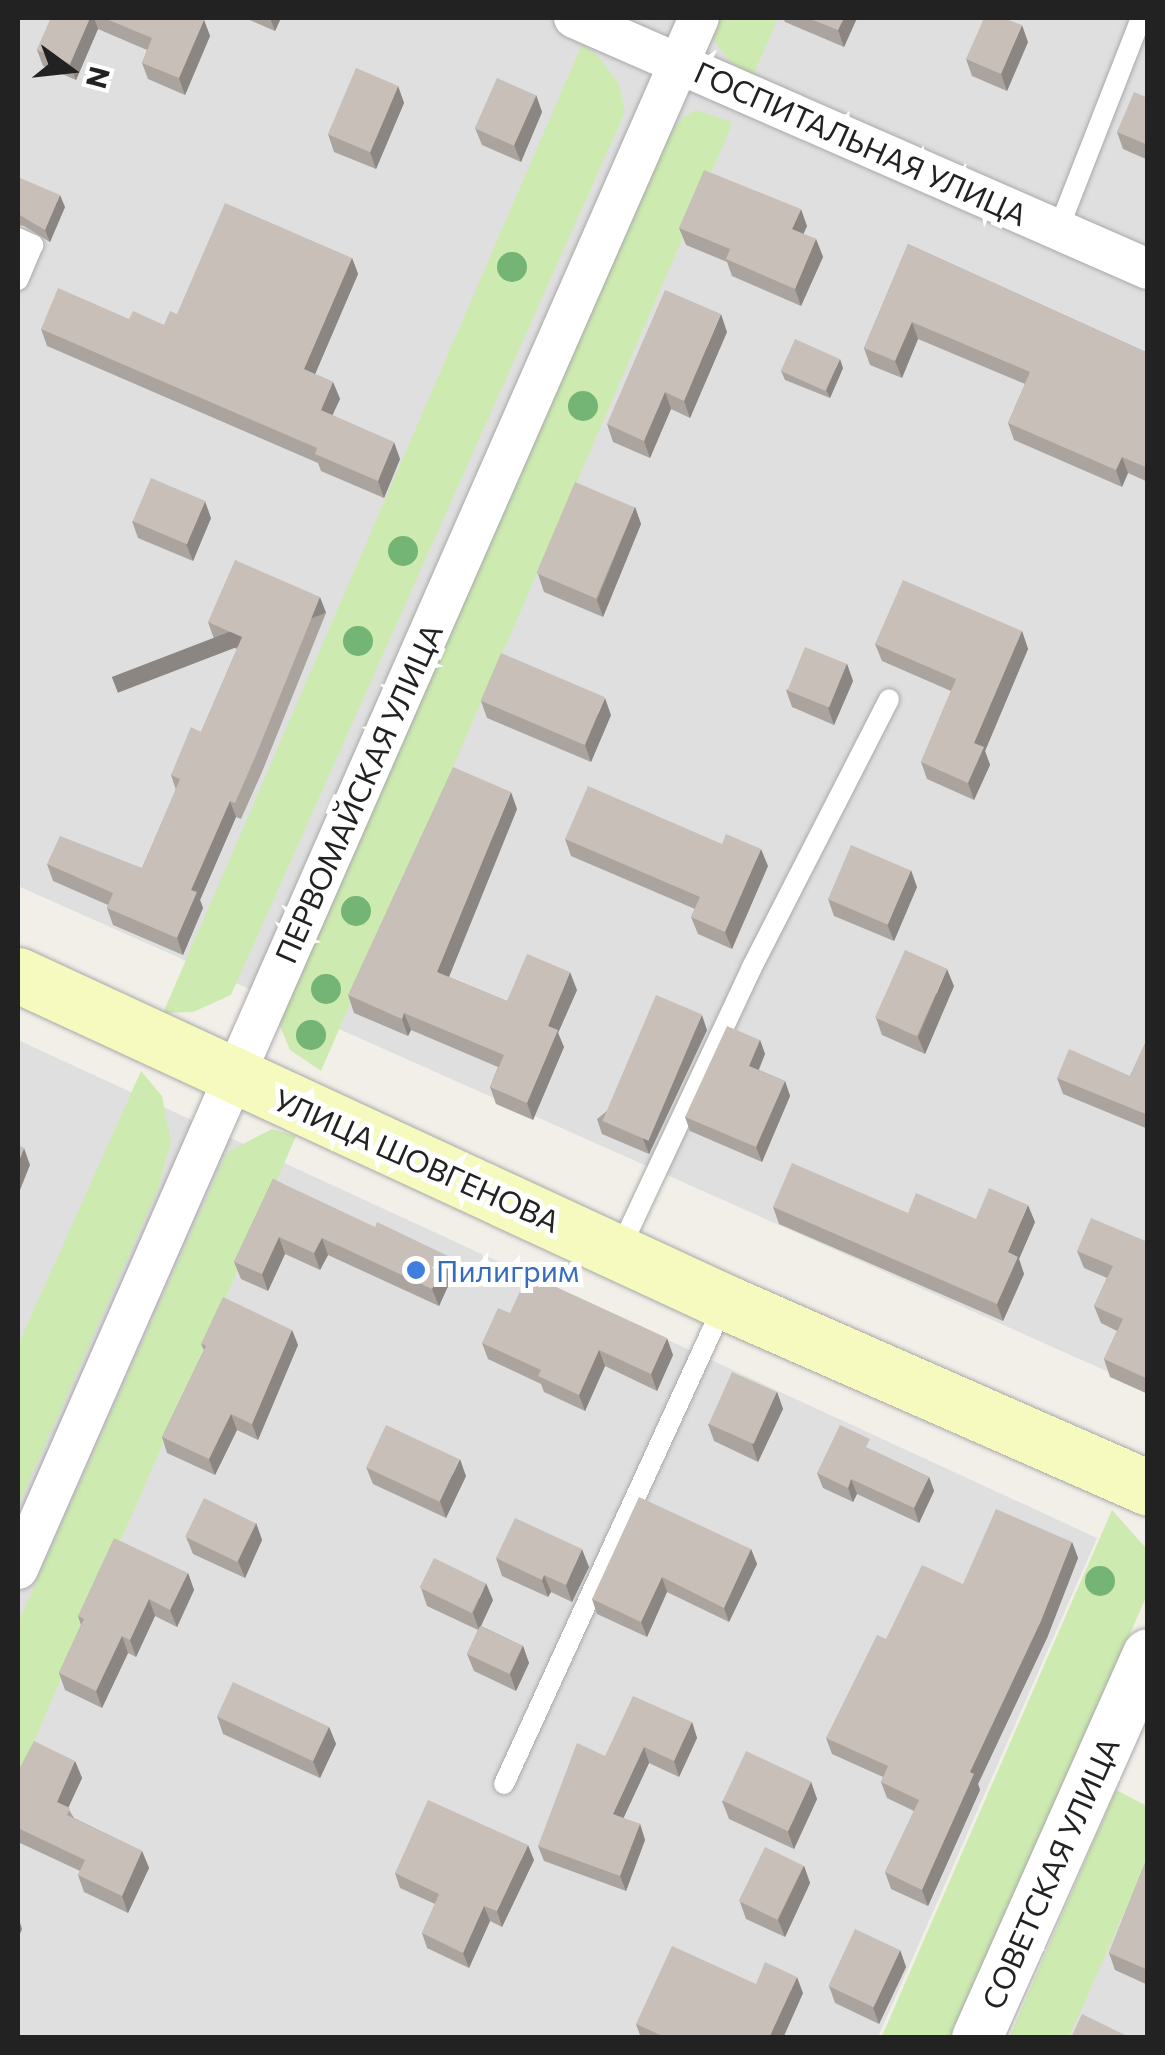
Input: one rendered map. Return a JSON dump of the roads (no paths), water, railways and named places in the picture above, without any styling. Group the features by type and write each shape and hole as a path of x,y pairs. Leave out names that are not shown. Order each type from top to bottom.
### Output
{"main road":[{"name":"УЛИЦА ШОВГЕНОВА","path":"18,975 725,1302 1148,1488"}],"street":[{"name":"ГОСПИТАЛЬНАЯ УЛИЦА","path":"574,18 1148,269"},
{"name":"ПЕРВОМАЙСКАЯ УЛИЦА","path":"18,1569 698,18"},
{"name":"СОВЕТСКАЯ УЛИЦА","path":"977,2038 1148,1654"}],"lane":[{"path":"1058,230 1142,18"},
{"path":"18,238 33,245 18,280"},
{"path":"619,1252 751,969 889,699"},
{"path":"504,1784 725,1302"}],"place":[{"name":"Пилигрим","path":"416,1270"}]}
